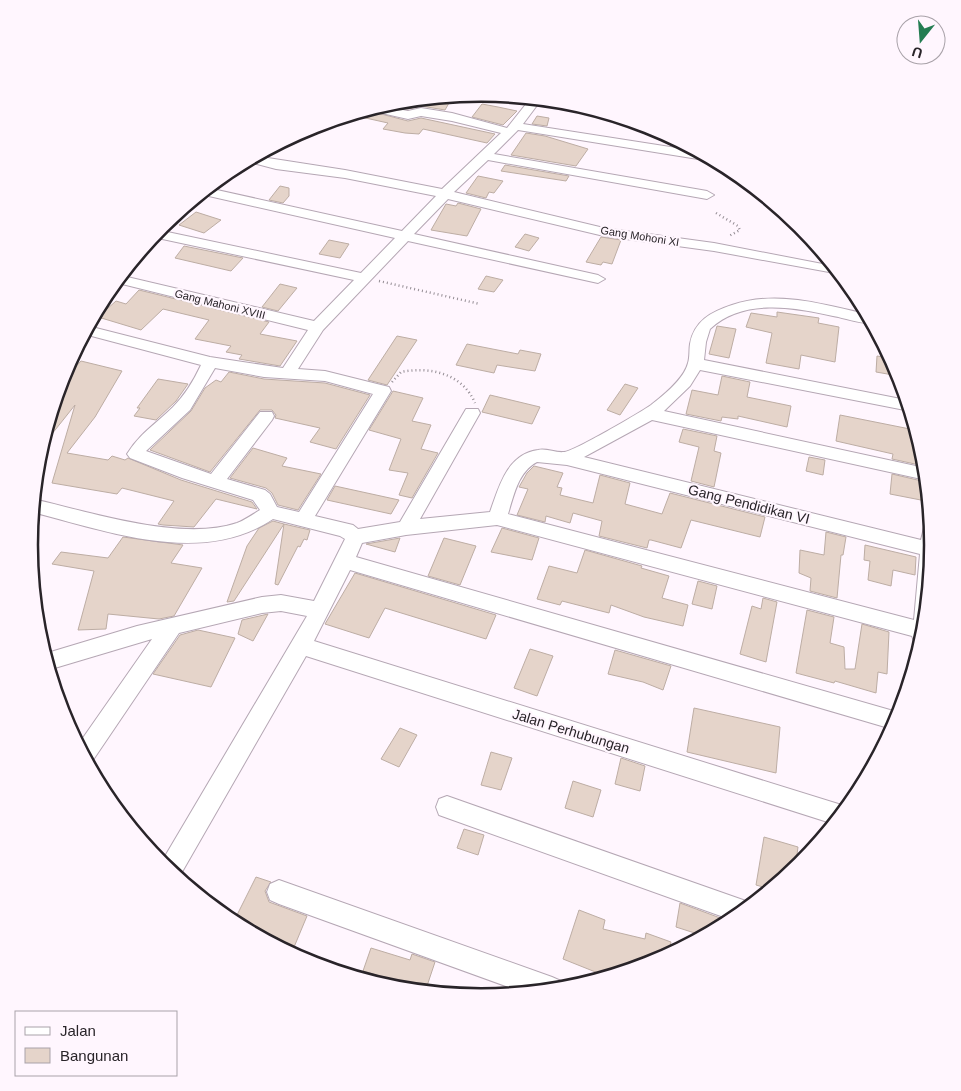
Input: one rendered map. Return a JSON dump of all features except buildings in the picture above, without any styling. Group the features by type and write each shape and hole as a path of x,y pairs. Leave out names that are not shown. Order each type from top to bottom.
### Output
{"street":[{"path":"288,372 317,328 445,194 513,129 531,105"},
{"path":"391,112 408,115 421,112 513,129 686,153"},
{"path":"486,156 707,195"},
{"path":"260,161 345,174 445,194"},
{"path":"213,193 598,279"},
{"name":"Gang Mohoni XI","path":"445,194 604,232 714,247 826,268"},
{"path":"164,235 364,278"},
{"name":"Gang Mahoni XVIII","path":"126,281 317,328"},
{"path":"567,459 589,445 651,414 675,396 696,364 698,341 703,328 710,321 726,312 754,303 784,302 860,317"},
{"path":"90,336 264,372 288,372 325,376 383,391 304,519"},
{"path":"210,362 204,376 184,407 150,437 136,454 188,474 259,495 264,499 270,512"},
{"path":"696,364 900,404"},
{"path":"406,528 472,413"},
{"path":"651,414 917,472"},
{"path":"216,481 266,416"},
{"name":"Gang Pendidikan VI","path":"498,518 515,474 526,460 544,456 567,459 924,540"},
{"path":"39,507 138,529 194,536 226,533 241,529 270,512 346,530 355,537 406,528 498,518 915,633"},
{"path":"173,865 301,646 345,561 355,537"},
{"path":"345,561 888,719"},
{"path":"53,660 172,626 262,605 281,603 320,610"},
{"path":"88,749 172,626"},
{"name":"Jalan Perhubungan","path":"301,646 833,814"},
{"path":"447,807 734,909"},
{"path":"279,892 538,985"}],"path":[{"path":"714,247 740,230 738,226 716,213"},
{"path":"364,278 480,304"},
{"path":"400,372 423,370 454,377 468,388 473,396 475,404 472,413"}]}
